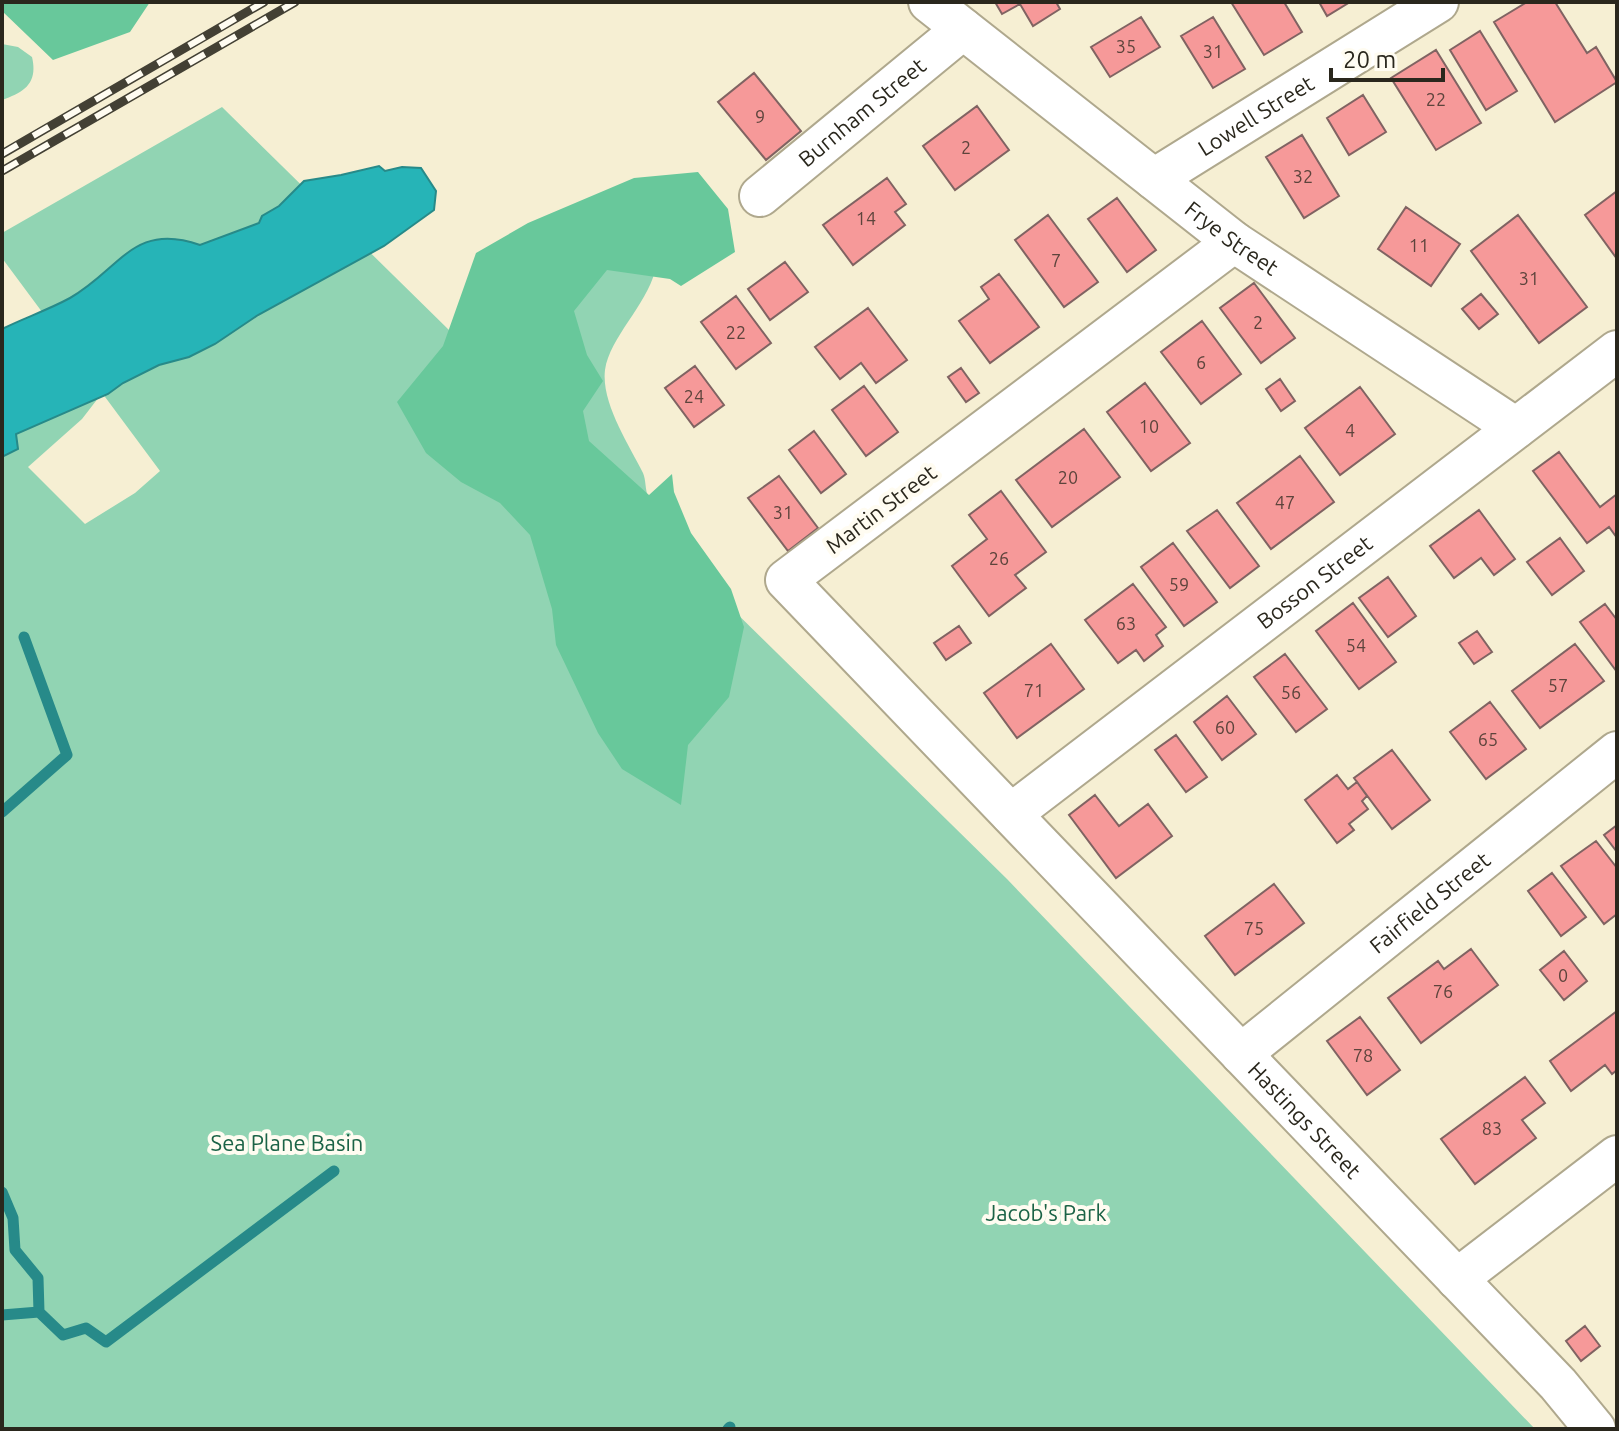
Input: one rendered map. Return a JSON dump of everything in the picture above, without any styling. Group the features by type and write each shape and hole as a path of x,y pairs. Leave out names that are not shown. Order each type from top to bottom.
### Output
{"street":[{"name":"Frye Street","path":"929,2 1234,242 1516,428"},
{"name":"Lowell Street","path":"1154,179 1438,2"},
{"name":"Burnham Street","path":"760,196 963,29"},
{"name":"Martin Street","path":"1011,814 786,580 1234,242"},
{"name":"Bosson Street","path":"1011,814 1617,351"},
{"name":"Fairfield Street","path":"1241,1054 1617,752"},
{"name":"Hastings Street","path":"1011,814 1558,1384 1595,1429"},
{"path":"1457,1279 1617,1156"}],"green space":[{"path":"2,2 150,2 130,32 53,60 2,11"},
{"path":"2,44 18,47 32,57 33,74 23,90 2,100"},
{"path":"222,107 450,331 539,262 655,271 644,297 608,358 605,383 617,423 643,473 648,497 665,543 1007,879 1535,1429 2,1429 2,440 99,397 82,419 28,467 85,524 135,493 160,471 2,258 2,233"},
{"path":"698,172 728,209 735,252 681,286 670,279 607,270 574,311 587,355 603,381 583,411 589,441 649,495 672,474 674,492 691,533 731,589 744,627 729,697 688,745 681,805 622,769 598,733 556,645 552,609 530,535 500,503 461,482 426,453 397,402 443,346 476,253 528,223 634,178"}],"water":[{"path":"379,166 385,171 402,167 421,168 436,191 434,210 384,246 258,315 215,344 189,357 159,365 108,394 16,434 18,449 2,457 2,329 70,298 143,244 158,239 177,239 200,245 259,223 262,216 279,206 304,181"}],"building":[{"path":"995,2 1056,2 1060,9 1033,26 1020,4 1002,14"},
{"path":"1231,2 1284,2 1302,32 1264,55"},
{"path":"1319,2 1350,2 1327,16"},
{"path":"1527,2 1555,2 1587,53 1596,47 1617,82 1555,122 1494,22"},
{"path":"1141,17 1160,47 1110,77 1091,47"},
{"path":"1213,17 1245,69 1213,88 1181,36"},
{"path":"1480,31 1517,91 1486,110 1450,50"},
{"path":"1436,50 1481,123 1436,150 1391,78"},
{"path":"754,73 801,131 766,160 718,102"},
{"path":"1363,95 1386,132 1349,155 1327,118"},
{"path":"977,106 1009,150 955,190 923,146"},
{"path":"1302,135 1339,196 1304,218 1266,157"},
{"path":"887,178 906,204 895,212 905,225 853,265 823,225"},
{"path":"1617,191 1617,259 1585,215"},
{"path":"1117,198 1156,250 1127,272 1088,219"},
{"path":"1406,207 1460,244 1431,286 1378,249"},
{"path":"1048,215 1098,282 1064,307 1015,240"},
{"path":"1518,215 1587,307 1539,343 1471,251"},
{"path":"785,262 808,292 770,320 748,289"},
{"path":"999,274 1039,327 990,363 959,321 989,299 981,287"},
{"path":"1254,283 1295,338 1261,363 1220,308"},
{"path":"1481,294 1498,314 1479,329 1462,309"},
{"path":"736,296 771,343 736,369 701,322"},
{"path":"868,308 907,360 876,383 861,363 840,379 815,347"},
{"path":"1202,321 1241,374 1201,404 1161,352"},
{"path":"695,366 724,405 694,427 665,388"},
{"path":"961,368 979,393 966,402 948,377"},
{"path":"1280,379 1295,401 1281,411 1266,389"},
{"path":"1145,383 1190,443 1151,471 1107,412"},
{"path":"864,386 898,432 866,456 832,410"},
{"path":"1360,387 1395,434 1340,475 1305,428"},
{"path":"1084,429 1120,477 1052,527 1016,480"},
{"path":"814,431 846,474 821,493 789,450"},
{"path":"1559,452 1600,507 1617,494 1617,538 1609,527 1587,543 1533,471"},
{"path":"1300,456 1334,502 1271,549 1237,503"},
{"path":"779,476 818,528 788,551 748,498"},
{"path":"1001,491 1046,552 1015,575 1026,588 989,616 952,566 987,539 969,515"},
{"path":"1217,510 1259,566 1230,588 1187,531"},
{"path":"1479,510 1515,559 1494,575 1481,558 1454,578 1430,546"},
{"path":"1560,538 1584,571 1552,595 1527,562"},
{"path":"1173,543 1217,602 1184,626 1141,567"},
{"path":"1388,577 1416,616 1388,637 1359,598"},
{"path":"1133,584 1166,627 1156,635 1163,646 1144,661 1136,650 1118,663 1085,620"},
{"path":"1353,603 1396,662 1359,689 1316,631"},
{"path":"1605,604 1617,620 1617,672 1580,622"},
{"path":"959,626 971,643 946,660 934,643"},
{"path":"1477,631 1492,652 1474,664 1459,643"},
{"path":"1051,644 1084,689 1017,738 984,693"},
{"path":"1575,644 1604,681 1540,728 1512,691"},
{"path":"1285,654 1327,709 1296,732 1254,677"},
{"path":"1227,696 1256,734 1222,760 1194,722"},
{"path":"1490,702 1526,749 1486,779 1450,732"},
{"path":"1176,735 1207,777 1186,792 1155,750"},
{"path":"1392,750 1430,800 1392,829 1354,778"},
{"path":"1337,775 1348,789 1357,782 1367,796 1362,801 1368,809 1349,824 1354,830 1337,843 1305,800"},
{"path":"1095,795 1119,826 1148,804 1172,836 1116,878 1069,815"},
{"path":"1617,825 1617,852 1604,835"},
{"path":"1596,841 1617,868 1617,914 1604,924 1561,866"},
{"path":"1552,873 1586,917 1561,936 1528,891"},
{"path":"1274,884 1304,923 1235,975 1205,936"},
{"path":"1471,949 1498,985 1421,1043 1388,998 1438,961 1444,969"},
{"path":"1564,951 1587,981 1564,1000 1540,970"},
{"path":"1617,1011 1617,1070 1612,1074 1605,1065 1571,1091 1550,1061"},
{"path":"1360,1017 1400,1070 1367,1095 1327,1041"},
{"path":"1525,1077 1545,1103 1522,1120 1536,1138 1475,1184 1441,1139"},
{"path":"1585,1326 1600,1346 1581,1361 1566,1341"}],"waterway":[{"path":"2,812 67,755 24,637"},
{"path":"39,1312 63,1335 86,1328 106,1342 334,1171"},
{"path":"2,1192 13,1218 15,1250 38,1278 39,1312 2,1315"}],"railway":[{"path":"2,154 264,2"},
{"path":"2,171 295,2"}],"park label":[{"name":"Sea Plane Basin","path":"287,1143"},
{"name":"Jacob's Park","path":"1046,1213"}]}
